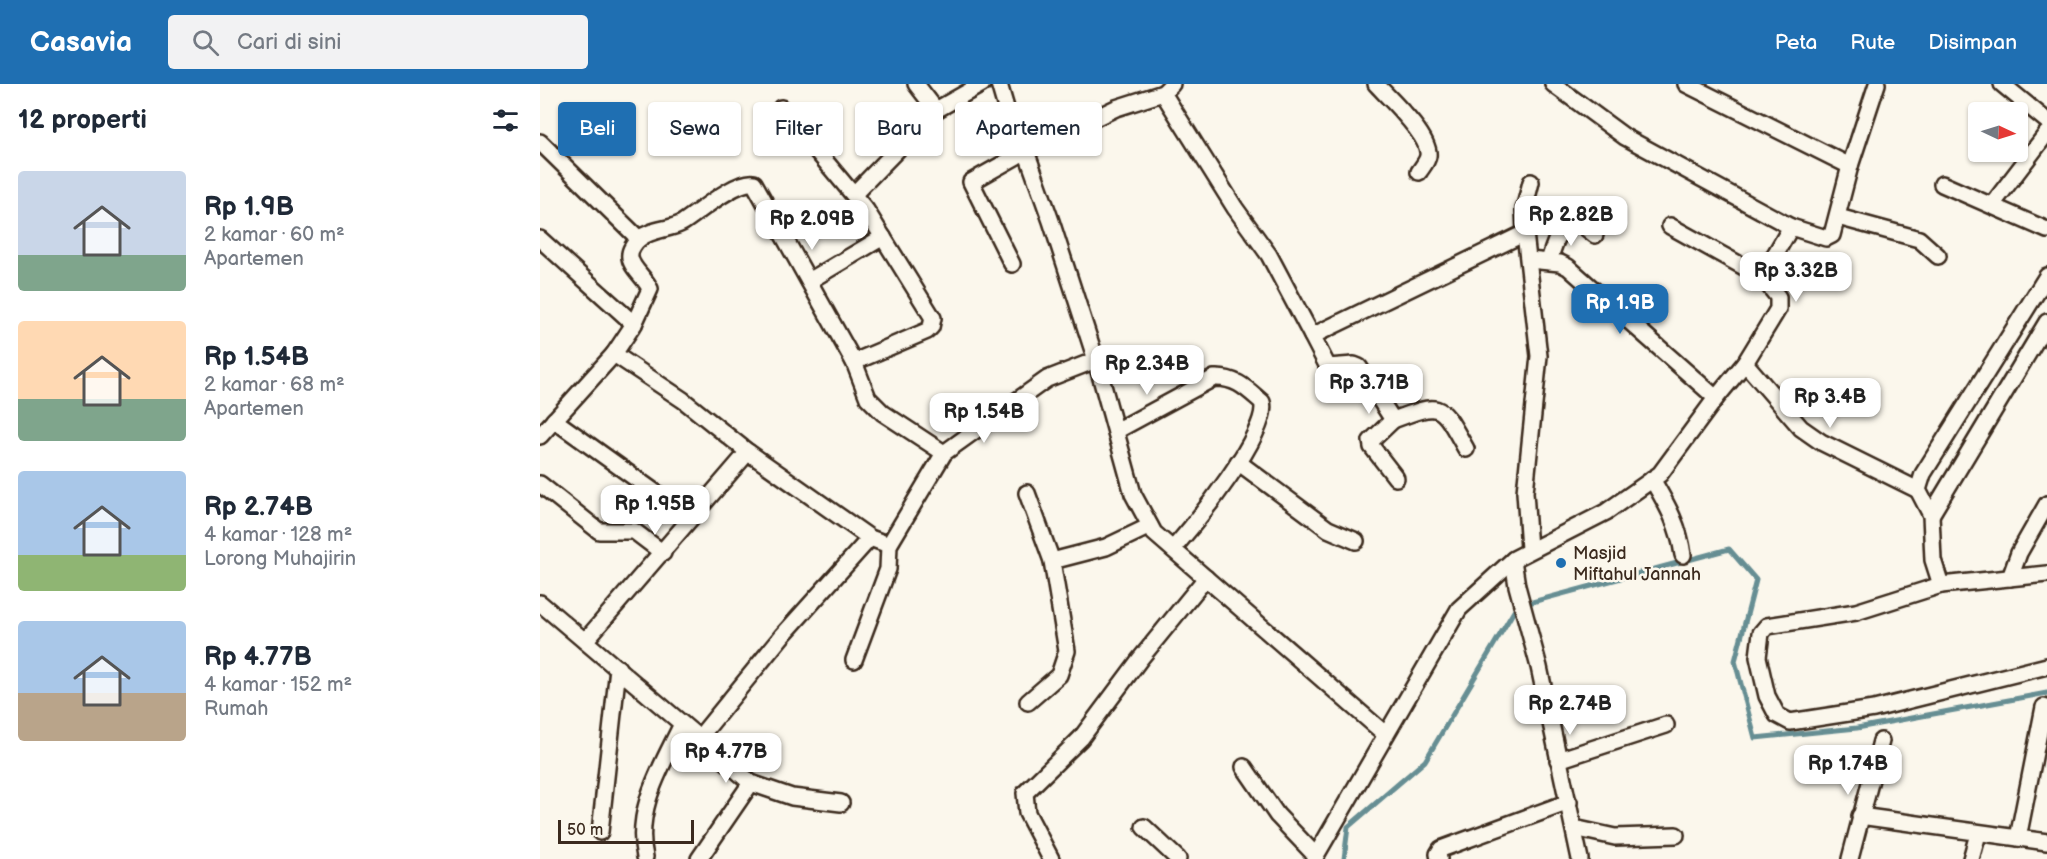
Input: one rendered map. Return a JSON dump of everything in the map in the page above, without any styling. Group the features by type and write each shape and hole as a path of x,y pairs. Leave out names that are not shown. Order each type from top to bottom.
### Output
{"street":[{"path":"916,84 930,102"},
{"path":"943,106 982,84"},
{"path":"999,84 1004,102"},
{"path":"1376,84 1417,129 1428,149 1428,158 1419,172"},
{"path":"1553,84 1625,137 1791,226 1826,238 1832,235 1838,217 1850,166 1877,84"},
{"path":"1686,84 1850,166"},
{"path":"2002,84 2047,121"},
{"path":"1102,115 1167,88 1235,208 1269,255 1328,367 1354,365 1359,368 1393,420"},
{"path":"1992,206 2047,133"},
{"path":"540,142 639,239"},
{"path":"822,156 854,194 933,318 931,327 854,362"},
{"path":"854,194 891,156"},
{"path":"1011,264 971,182 1017,156"},
{"path":"1028,156 1096,360 1133,494 1150,526 1173,549 1384,734"},
{"path":"540,436 614,354 634,324 650,289 630,261 630,252 639,239 663,228 679,225 735,188 751,182 761,193 854,362 868,398 883,413 944,453"},
{"path":"1529,549 1526,492 1539,356 1525,233 1524,210 1531,182"},
{"path":"1942,184 2047,230"},
{"path":"1838,217 1919,239 1938,256"},
{"path":"1549,261 1558,236 1569,225 1581,224 1595,235"},
{"path":"1244,766 1277,815 1315,857 1330,835 1384,734 1459,609 1513,560 1529,549 1606,512 1660,474 1745,363 1778,309 1778,297 1762,277 1670,226"},
{"path":"1762,277 1791,226"},
{"path":"1312,336 1525,233"},
{"path":"809,281 883,237"},
{"path":"540,239 634,324"},
{"path":"1529,260 1549,261 1568,267 1716,398"},
{"path":"1918,490 1923,474 2047,276"},
{"path":"1931,515 2047,322"},
{"path":"2001,350 2021,365"},
{"path":"614,354 683,400 748,452 870,538 889,545"},
{"path":"854,660 888,569 889,545 944,453 1047,379 1096,360"},
{"path":"1745,363 1801,428 1821,442 1918,490 1931,515 1933,560 1941,585"},
{"path":"1116,431 1214,378 1225,377 1240,383 1262,402 1263,415 1238,462 1214,499 1173,549"},
{"path":"1396,478 1372,447 1371,441 1393,420 1429,407 1438,408 1450,421 1466,449"},
{"path":"554,420 691,518"},
{"path":"585,641 748,452"},
{"path":"1238,462 1328,529 1356,541"},
{"path":"1652,479 1673,513 1680,533 1683,555"},
{"path":"540,483 599,531 634,531 663,553"},
{"path":"1027,493 1052,561 1066,651 1059,675 1028,702"},
{"path":"2010,578 2019,553 2047,504"},
{"path":"1052,561 1106,547 1150,526"},
{"path":"699,738 782,636 870,538"},
{"path":"1513,560 1517,586 1539,667 1580,859"},
{"path":"2047,574 1941,585 1856,612 1767,626 1761,633 1758,657 1767,696 1777,715 1790,722 1874,709 2047,666"},
{"path":"1051,859 1027,813 1025,793 1082,738 1140,659 1206,578"},
{"path":"540,603 752,783 792,797 841,803"},
{"path":"600,831 618,668"},
{"path":"2018,838 2044,707"},
{"path":"645,857 642,839 646,799 682,724"},
{"path":"1558,760 1666,724"},
{"path":"1850,859 1881,741"},
{"path":"699,859 752,783"},
{"path":"1439,859 1438,854 1441,849 1569,802"},
{"path":"1860,816 2047,842"},
{"path":"1144,827 1178,859"},
{"path":"1574,828 1615,837 1676,835"},
{"path":"1971,859 1978,834"}],"waterway":[{"path":"1344,859 1348,827 1425,761 1517,606 1729,549 1756,580 1735,661 1755,738 1857,728 2047,693"}],"place":[{"name":"Masjid Miftahul Jannah","path":"1561,563"}]}
